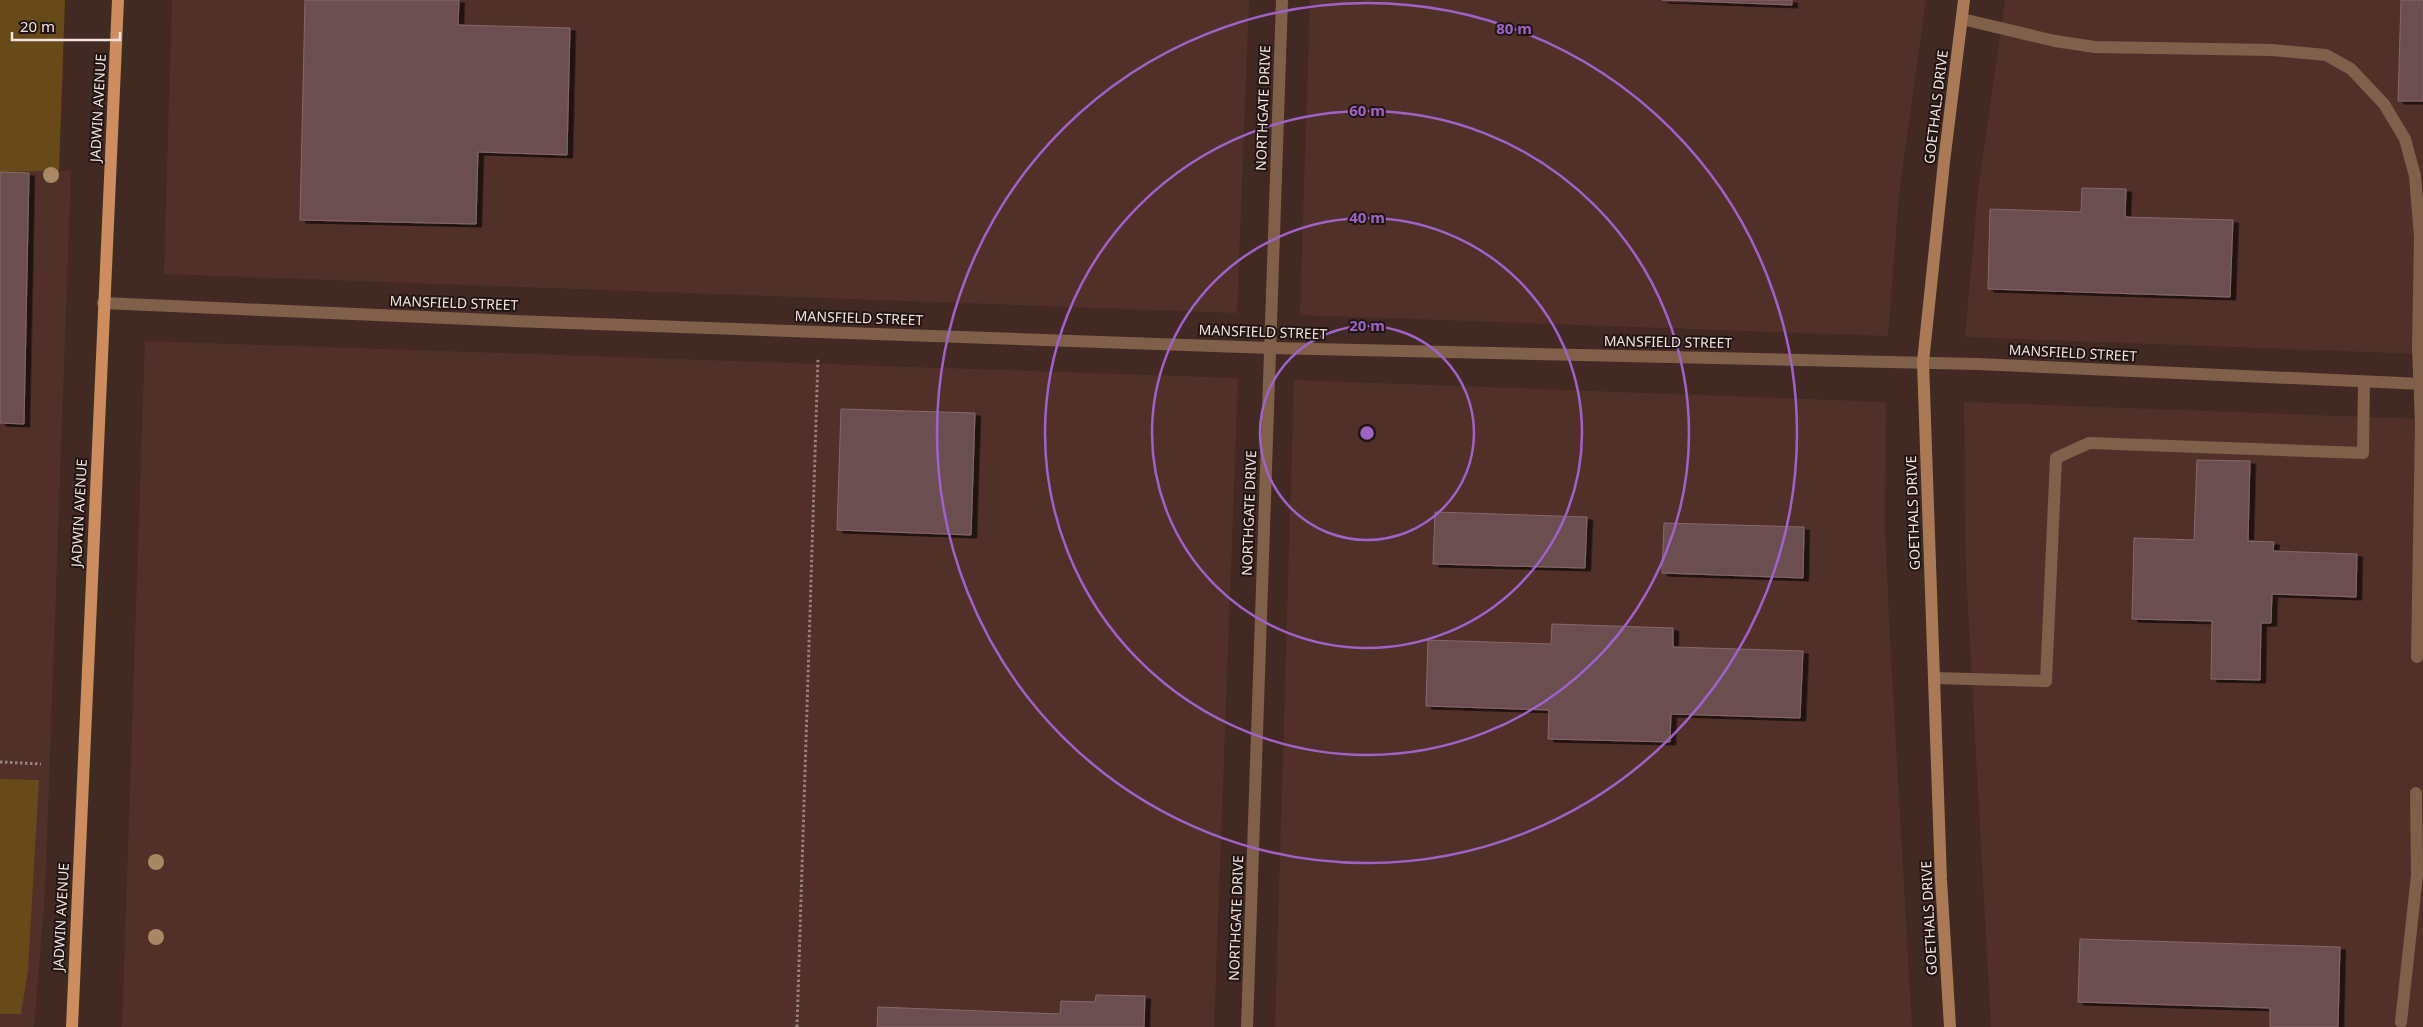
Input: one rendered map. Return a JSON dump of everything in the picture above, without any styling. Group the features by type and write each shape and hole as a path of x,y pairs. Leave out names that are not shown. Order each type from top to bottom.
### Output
{"main road":[{"name":"JADWIN AVENUE","path":"72,1027 118,0"}],"street":[{"name":"NORTHGATE DRIVE","path":"1247,1027 1282,0"},
{"name":"GOETHALS DRIVE","path":"1950,1027 1934,678 1923,362 1964,0"},
{"path":"1962,19 2056,41 2095,47 2272,50 2326,55 2352,69 2384,104 2405,140 2415,176 2420,237 2418,348 2422,384 2417,657"},
{"name":"MANSFIELD STREET","path":"103,303 1270,348 1923,362 2422,384"},
{"path":"1934,678 2046,681 2056,458 2089,443 2363,453 2364,382"},
{"path":"2401,1022 2416,875 2416,793"}],"path":[{"path":"797,1027 818,332"},
{"path":"0,762 41,764"}],"shaded area":[{"path":"0,0 65,0 59,171 0,172"},
{"path":"172,0 1249,0 1237,313 164,274"},
{"path":"1310,0 1926,0 1899,194 1888,336 1300,315"},
{"path":"2005,0 2423,0 2423,354 1965,337 1978,191"},
{"path":"71,171 45,893 34,1027 0,1027 0,172"},
{"path":"145,341 1238,378 1214,1027 122,1027"},
{"path":"1294,380 1886,402 1885,528 1912,1027 1275,1027"},
{"path":"1964,402 2423,419 2423,1027 1991,1027 1966,572"},
{"path":"0,779 39,780 28,970 21,1014 0,1014"}],"building":[{"path":"305,0 459,0 458,25 570,28 567,155 478,152 476,224 300,220"},
{"path":"1662,0 1792,0 1792,5"},
{"path":"2401,0 2423,0 2423,101 2398,101"},
{"path":"0,172 29,173 24,424 0,423"},
{"path":"2082,188 2126,189 2125,217 2233,220 2230,297 1988,289 1990,209 2081,212"},
{"path":"841,409 975,413 971,535 837,530"},
{"path":"2197,460 2250,461 2248,541 2274,542 2273,551 2357,554 2356,597 2272,594 2271,623 2261,623 2260,680 2211,679 2212,621 2132,619 2134,538 2194,540"},
{"path":"1435,512 1587,517 1585,568 1433,564"},
{"path":"1664,523 1804,527 1803,578 1662,573"},
{"path":"1552,624 1673,628 1673,647 1803,651 1800,718 1671,714 1670,742 1548,739 1549,710 1426,706 1428,640 1551,644"},
{"path":"2080,939 2340,947 2338,1027 2270,1027 2270,1008 2078,1002"},
{"path":"1096,995 1145,996 1144,1027 877,1027 878,1007 1060,1014 1061,1001 1095,1002"}]}
